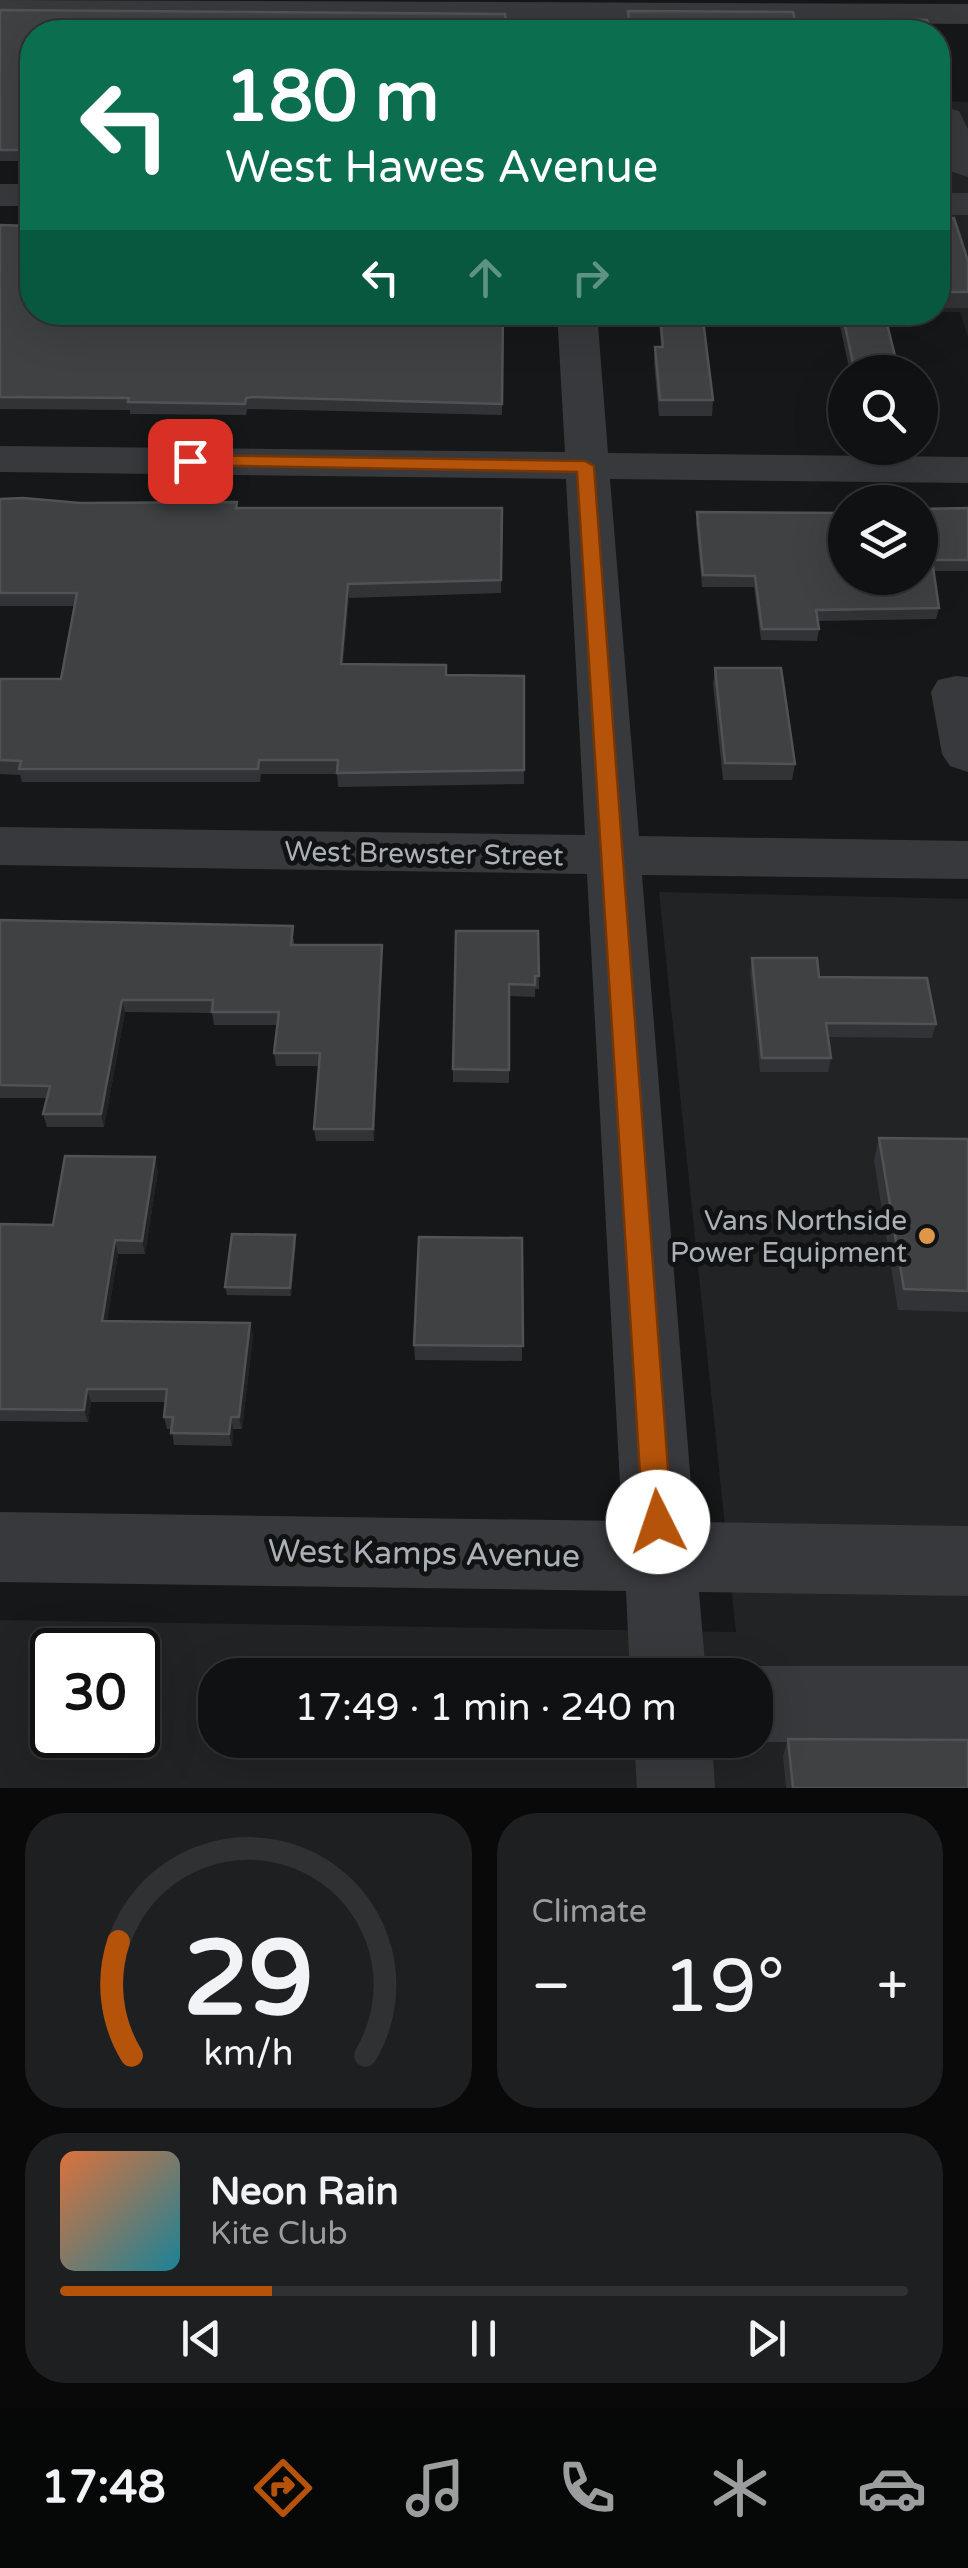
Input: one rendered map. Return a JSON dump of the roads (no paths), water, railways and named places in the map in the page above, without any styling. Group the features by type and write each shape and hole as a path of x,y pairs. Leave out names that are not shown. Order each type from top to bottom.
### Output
{"street":[{"path":"0,6 557,14 968,14"},
{"path":"950,127 962,163 968,166"},
{"path":"578,325 667,1658"},
{"path":"0,459 968,470"},
{"path":"968,692 956,692 968,754"},
{"name":"West Brewster Street","path":"0,846 968,860"},
{"name":"West Kamps Avenue","path":"0,1547 968,1561"},
{"path":"773,1704 968,1704"},
{"path":"674,1758 676,1788"}],"place":[{"name":"Vans Northside Power Equipment","path":"927,1236"}]}
